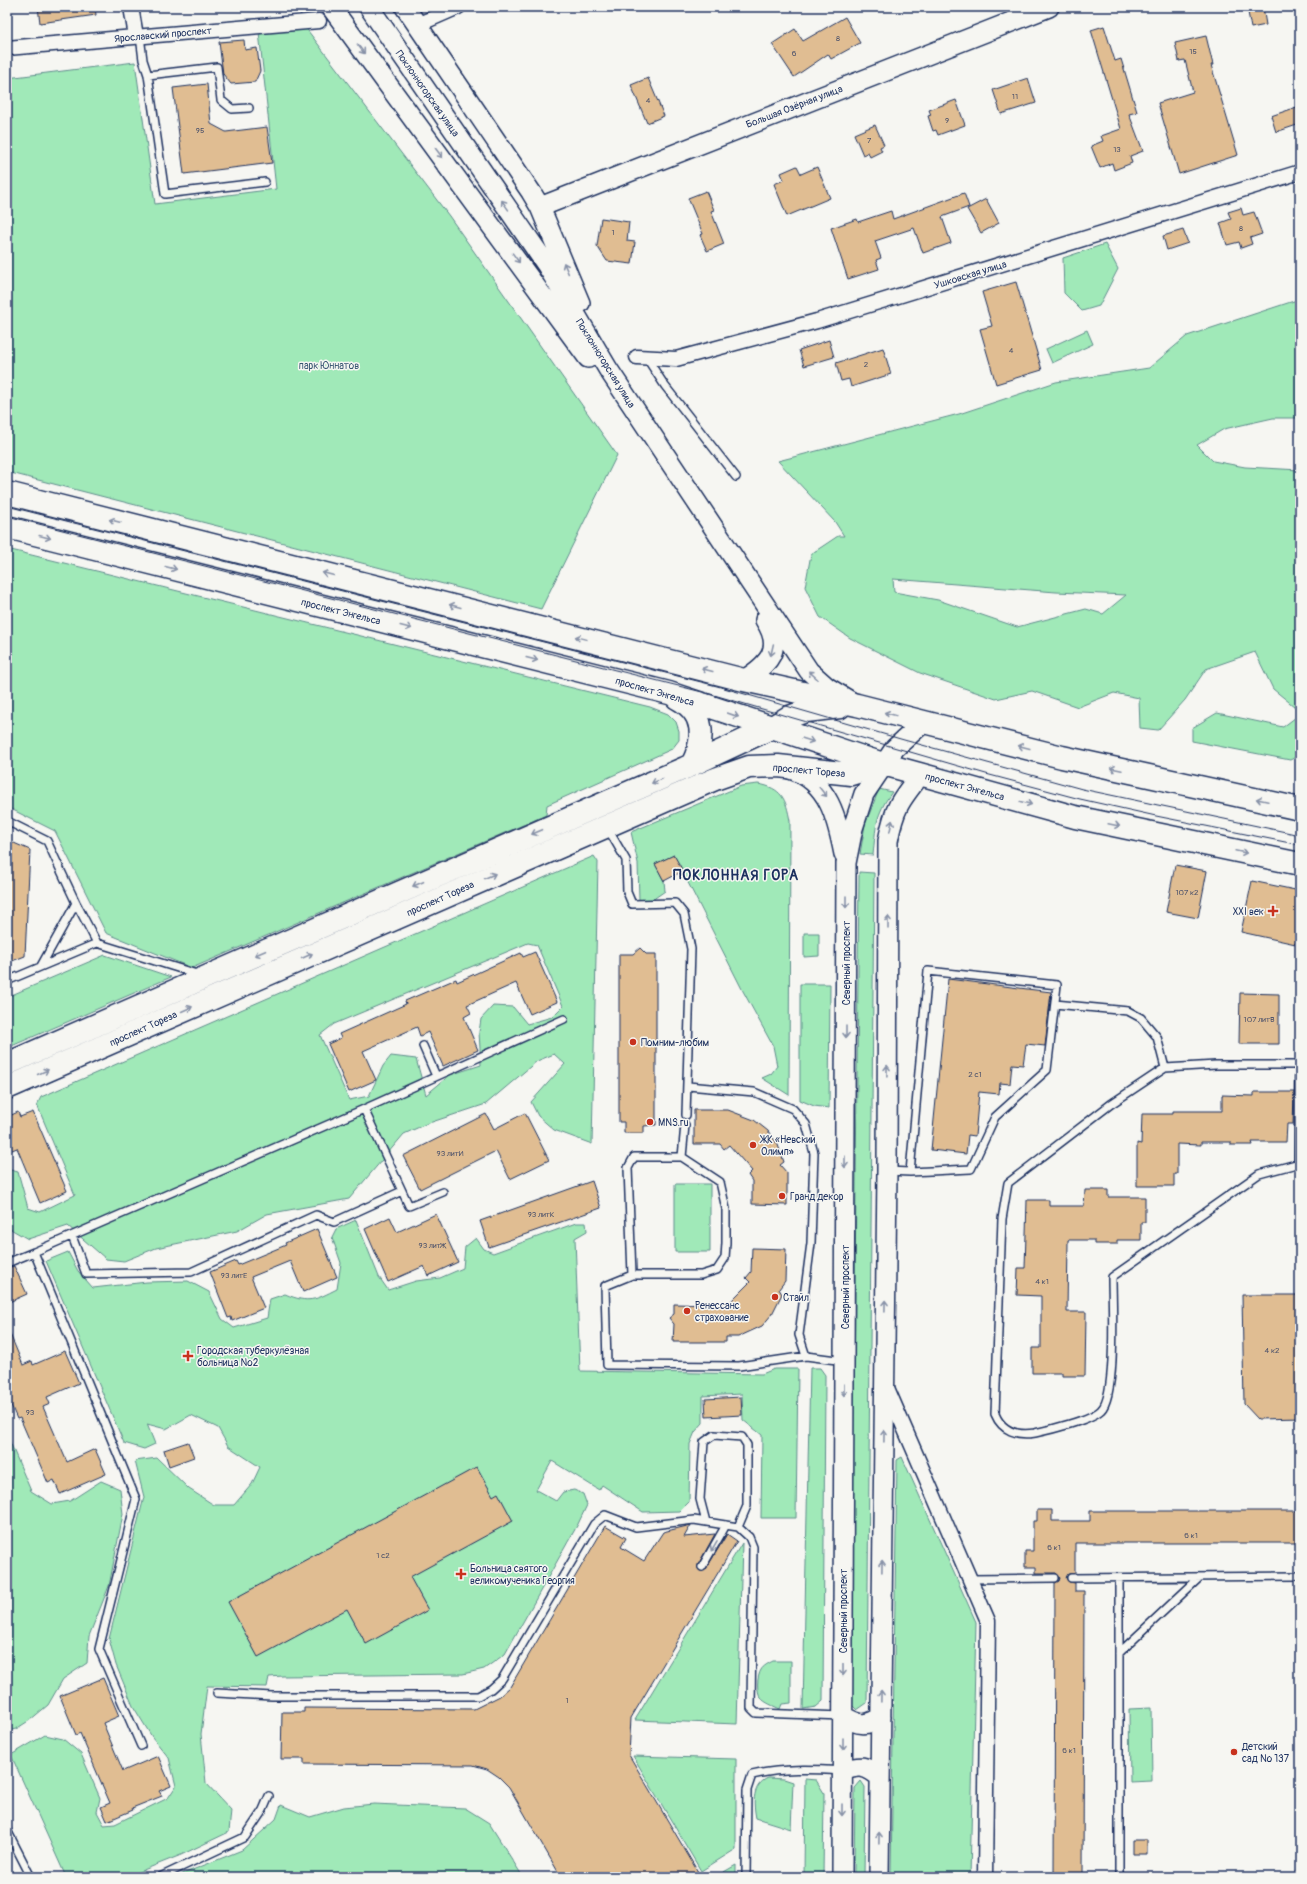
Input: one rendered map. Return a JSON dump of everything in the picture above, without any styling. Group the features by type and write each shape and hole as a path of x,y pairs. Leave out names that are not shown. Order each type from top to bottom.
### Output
{"main road":[{"name":"Поклонногорская улица","path":"369,7 546,264 608,369 809,671 827,687 857,705"},
{"path":"405,7 540,207 608,369"},
{"name":"Большая Озёрная улица","path":"540,207 1049,7"},
{"name":"Поклонногорская улица","path":"329,13 598,371 726,559 773,632 773,643 770,656 762,668 744,680"},
{"path":"10,498 744,680 857,705 1062,757 1300,809"},
{"name":"проспект Энгельса","path":"7,527 669,693 883,764 1075,817 1300,864"},
{"path":"669,693 685,702 696,715 701,732 700,749 692,765"},
{"path":"7,1064 692,765 771,728 789,717 806,711 857,705"},
{"name":"Северный проспект","path":"842,1877 846,863 859,806 870,783 895,748 924,722"},
{"name":"проспект Тореза","path":"7,1088 606,825 743,769 749,767 778,766 851,774 883,764"},
{"path":"778,766 798,772 816,784 829,800 837,820 846,863"},
{"path":"879,1877 887,1171 888,841 893,816 899,802 921,774"},
{"path":"843,1716 854,1723 870,1724 880,1717"},
{"path":"842,1771 854,1767 868,1767 880,1777"}],"street":[{"path":"132,7 138,36"},
{"path":"417,25 458,7"},
{"name":"Ярославский проспект","path":"7,48 138,36 329,13"},
{"name":"Ушковская улица","path":"642,357 676,359 810,323 1300,172"},
{"path":"884,1383 988,1621 985,1877"}],"lane":[{"path":"138,36 148,75 165,194 265,182"},
{"path":"148,75 217,67 221,100 232,109 249,108"},
{"path":"642,357 736,477"},
{"path":"7,821 47,841 76,903 97,943"},
{"path":"606,825 626,860 627,892 632,904 675,903 684,914 691,949 686,1115"},
{"path":"41,966 76,903"},
{"path":"7,981 97,943 206,976"},
{"path":"887,1171 910,1172 971,1169 995,1117 1047,1070 1057,985 928,971 910,1172"},
{"path":"1055,1004 1128,1011 1141,1018 1157,1037 1165,1068"},
{"path":"7,1263 72,1236 564,1019"},
{"path":"423,1046 436,1076"},
{"path":"1300,1064 1299,1163 1259,1174 1112,1277 1111,1380 1108,1397 1102,1410 1090,1416 1033,1433 1016,1433 1004,1428 998,1421 995,1414 1002,1219 1008,1183 1111,1104 1165,1068 1216,1065 1300,1064"},
{"path":"688,1086 754,1092 793,1109 806,1124 814,1153 811,1236 799,1335 806,1356"},
{"path":"364,1108 409,1206 443,1192"},
{"path":"682,1157 685,1125"},
{"path":"632,1275 628,1168 634,1157 682,1157 720,1182 726,1209 725,1258 717,1270 701,1275 632,1275 605,1286 607,1365 739,1366 806,1356 844,1361"},
{"path":"72,1236 86,1274 191,1272 316,1215 334,1222 402,1192"},
{"path":"34,1252 136,1499 99,1649 141,1746"},
{"path":"706,1522 700,1499 704,1442 714,1435 742,1437 747,1445 747,1506 738,1527"},
{"path":"217,1693 272,1696 478,1696 491,1689 502,1679 594,1524 605,1515 636,1527 694,1520 738,1527 750,1537 753,1547 751,1708 756,1713 843,1716"},
{"path":"702,1568 726,1525"},
{"path":"1070,1578 1300,1576"},
{"path":"970,1579 1056,1578"},
{"path":"1119,1578 1120,1876"},
{"path":"1119,1653 1199,1578"},
{"path":"746,1877 747,1790 752,1775 769,1771 799,1768 842,1771"},
{"path":"160,1877 245,1837 263,1810 270,1796"},
{"path":"7,1830 31,1877"}],"green space":[{"name":"парк Юннатов","path":"305,27 449,216 617,455 541,609 7,472 7,78 135,62 155,204 276,189 259,32"},
{"path":"1105,244 1118,269 1099,306 1082,311 1064,293 1063,258"},
{"path":"1300,299 1300,418 1273,418 1224,429 1197,445 1213,461 1245,467 1300,470 1300,711 1273,689 1255,652 1206,669 1185,700 1158,730 1140,728 1139,698 1114,693 1078,707 1032,691 996,699 920,673 850,638 820,617 805,587 811,554 838,536 844,536 835,522 778,461 959,414 1056,382 1149,368 1187,336","holes":["893,579 1056,592 1126,595 1103,614 1086,609 1017,627 938,600 894,592"]},
{"path":"1087,330 1093,344 1052,363 1046,349"},
{"path":"7,549 650,707 668,714 676,722 679,731 679,740 672,749 547,805 546,815 192,968 106,933 55,831 7,807"},
{"path":"1217,713 1283,727 1300,714 1300,755 1290,760 1192,741 1192,728"},
{"path":"758,784 773,788 782,796 787,806 790,821 789,1095 762,1078 771,1074 777,1066 773,1046 743,991 674,855 655,864 664,881 665,891 652,900 639,900 638,863 631,832 741,786"},
{"path":"879,789 892,792 886,800 879,815 873,855 860,854 865,825"},
{"path":"594,856 598,862 592,1144 554,1130 538,1116 531,1102 565,1064 554,1054 537,1061 486,1104 426,1124 404,1134 349,1199 267,1214 237,1231 156,1248 124,1261 106,1259 68,1226 28,1239 7,1227 7,1169 18,1172 28,1208 40,1212 75,1195 37,1105 41,1097","holes":["528,943 537,945 563,1006 552,1017 527,1024 513,1007 493,1006 481,1019 479,1032 481,1065 450,1075 426,1095 416,1059 391,1056 383,1066 369,1096 349,1100 320,1035 334,1024"]},
{"path":"859,872 874,873 867,1703 857,1710 851,1704"},
{"path":"804,933 819,933 819,956 804,957"},
{"path":"105,955 171,977 7,1048 7,997"},
{"path":"800,984 830,984 829,1108 814,1106 800,1100"},
{"path":"675,1184 710,1184 710,1252 675,1252"},
{"path":"356,1220 379,1277 388,1290 416,1281 440,1278 463,1268 465,1247 476,1238 484,1249 493,1253 576,1223 586,1223 587,1231 575,1238 580,1371 762,1374 774,1369 798,1369 796,1518 761,1518 762,1435 743,1420 742,1394 703,1396 703,1423 695,1432 690,1444 689,1502 680,1511 643,1512 602,1485 599,1490 552,1461 536,1490 556,1501 563,1492 574,1490 583,1494 587,1505 578,1524 505,1654 484,1669 463,1674 283,1676 269,1677 267,1687 207,1686 201,1734 206,1783 231,1810 229,1832 181,1855 126,1877 66,1877 11,1755 45,1735 63,1739 81,1754 100,1798 97,1812 104,1825 115,1824 168,1798 176,1786 169,1758 152,1737 133,1706 116,1665 109,1639 144,1497 135,1461 157,1458 189,1489 214,1505 234,1505 252,1484 260,1467 228,1446 218,1428 191,1415 166,1429 147,1424 155,1444 144,1449 124,1443 46,1261 68,1252 78,1271 93,1288 147,1282 188,1281 209,1292 222,1319 234,1328 267,1318 270,1299 285,1294 306,1300 323,1296 337,1289 341,1263 332,1237 336,1229"},
{"path":"810,1368 820,1368 825,1375 823,1701 816,1707 803,1709"},
{"path":"7,1435 31,1491 52,1504 70,1501 101,1481 120,1489 123,1514 109,1586 89,1636 87,1663 63,1679 48,1705 16,1729 7,1731"},
{"path":"902,1457 976,1622 970,1877 891,1877 897,1460"},
{"path":"742,1543 737,1724 635,1720"},
{"path":"773,1661 791,1661 791,1703 782,1704 780,1709 767,1703 759,1695 758,1684 761,1670"},
{"path":"1151,1708 1152,1781 1130,1782 1129,1709"},
{"path":"633,1756 736,1759 736,1849 701,1871"},
{"path":"768,1778 784,1779 793,1782 791,1829 756,1818 754,1800 756,1790 763,1781"},
{"path":"805,1779 816,1780 824,1793 823,1877 804,1877"},
{"path":"861,1781 865,1787 864,1877 854,1877 855,1788"},
{"path":"374,1804 465,1808 489,1823 523,1877 175,1877 242,1850 276,1819 281,1805 310,1817 344,1807"},
{"path":"736,1865 736,1877 715,1877"}],"building":[{"path":"38,7 95,7 96,15 40,23"},
{"path":"1247,7 1263,7 1266,25 1251,28"},
{"path":"845,17 860,43 831,59 828,54 794,77 772,44 795,29 803,41"},
{"path":"1104,26 1115,61 1121,59 1137,112 1129,114 1143,151 1130,156 1132,163 1114,170 1112,163 1100,168 1091,146 1103,141 1101,136 1121,129 1091,30"},
{"path":"1206,36 1213,65 1211,65 1238,155 1179,174 1158,103 1193,92 1185,60 1179,61 1175,43"},
{"path":"244,40 245,50 257,48 260,71 255,82 231,84 223,74 219,42"},
{"path":"648,78 664,116 647,123 631,85"},
{"path":"1028,78 1036,103 1001,114 993,90"},
{"path":"207,84 211,124 226,132 267,127 272,163 184,174 173,88"},
{"path":"956,100 965,125 938,135 936,130 933,131 928,116 931,115 929,110"},
{"path":"1300,106 1300,124 1276,132 1271,116"},
{"path":"875,125 884,145 880,147 882,151 870,157 868,152 863,155 854,134"},
{"path":"797,166 801,174 817,167 830,198 787,216 774,184 784,180 781,173"},
{"path":"706,191 714,210 711,211 724,244 707,251 700,235 703,234 688,198"},
{"path":"964,193 969,207 942,217 951,243 923,253 914,228 875,241 881,258 876,260 879,269 848,279 831,228 857,219 858,222 891,211 893,219"},
{"path":"986,199 999,223 981,233 967,209"},
{"path":"1241,208 1243,215 1254,212 1262,234 1250,238 1252,244 1241,248 1239,242 1227,245 1220,223 1231,219 1228,212"},
{"path":"601,218 629,222 627,241 635,242 632,264 607,261 597,246"},
{"path":"1183,230 1188,243 1167,250 1163,236"},
{"path":"1016,282 1042,370 996,384 980,329 992,326 982,292"},
{"path":"829,340 834,357 804,366 799,350"},
{"path":"883,348 891,374 851,387 849,379 841,381 836,363"},
{"path":"7,840 30,850 25,956 7,963"},
{"path":"674,855 683,871 664,881 655,864"},
{"path":"1175,865 1207,871 1198,918 1166,912"},
{"name":"XXI век","path":"1252,881 1300,891 1300,945 1241,932"},
{"path":"640,948 646,954 656,954 656,1125 644,1126 644,1133 624,1133 624,1122 619,1122 619,954 633,954"},
{"path":"535,952 557,1002 530,1014 516,983 467,1005 471,1013 464,1017 478,1050 443,1066 428,1032 420,1036 417,1027 363,1051 376,1080 349,1092 328,1044 341,1038 339,1034 406,1004 405,1001 456,979 457,982 521,953 523,957"},
{"path":"948,979 1051,992 1045,1046 1026,1044 1023,1065 1012,1064 1010,1084 1000,1083 999,1094 979,1092 975,1136 968,1135 966,1154 931,1150"},
{"path":"1240,993 1279,994 1279,1044 1239,1044"},
{"path":"1254,1092 1294,1092 1293,1124 1287,1124 1286,1142 1252,1142 1253,1145 1231,1145 1231,1142 1201,1142 1201,1145 1177,1144 1177,1174 1174,1174 1174,1186 1137,1186 1137,1143 1141,1144 1142,1114 1173,1114 1173,1111 1222,1111 1222,1095 1254,1096"},
{"path":"694,1110 728,1110 754,1120 768,1131 778,1145 784,1162 780,1165 787,1173 787,1205 752,1204 752,1181 748,1175 752,1171 729,1145 724,1149 720,1144 694,1144"},
{"path":"18,1112 20,1117 33,1112 67,1191 40,1203 17,1148 7,1152 7,1117"},
{"path":"525,1113 549,1160 510,1179 496,1151 420,1189 403,1156 486,1114 494,1129"},
{"path":"592,1181 601,1208 489,1247 480,1221"},
{"path":"1085,1190 1108,1190 1108,1197 1145,1197 1145,1222 1141,1222 1141,1240 1117,1240 1117,1244 1094,1244 1094,1240 1068,1240 1067,1312 1086,1312 1085,1376 1062,1376 1062,1373 1032,1373 1032,1348 1041,1348 1041,1296 1017,1295 1018,1268 1025,1268 1027,1200 1049,1200 1049,1206 1084,1206"},
{"path":"436,1214 458,1262 428,1276 424,1266 388,1282 365,1229 390,1217 397,1232"},
{"path":"317,1229 337,1277 303,1292 290,1261 251,1277 264,1308 232,1321 231,1317 228,1318 210,1272 236,1261 238,1265 286,1245 285,1243"},
{"path":"752,1248 786,1249 785,1281 779,1289 782,1294 772,1314 762,1326 738,1337 726,1337 726,1342 673,1342 674,1324 669,1318 674,1314 674,1304 719,1305 722,1302 726,1306 750,1282 746,1278 751,1272"},
{"path":"14,1266 27,1294 7,1303 7,1268"},
{"path":"1242,1295 1300,1295 1300,1418 1258,1419 1244,1404"},
{"path":"7,1327 23,1365 32,1361 33,1365 65,1351 79,1383 47,1397 50,1404 43,1407 67,1462 95,1449 106,1474 60,1494 54,1480 48,1483 20,1418 17,1419 7,1396"},
{"path":"741,1397 742,1415 706,1417 705,1399"},
{"path":"188,1442 194,1457 169,1466 164,1450"},
{"path":"477,1467 493,1496 498,1493 513,1521 410,1577 428,1610 366,1644 347,1609 258,1657 228,1602"},
{"path":"1037,1510 1052,1510 1052,1521 1090,1521 1090,1511 1300,1511 1300,1543 1075,1543 1075,1573 1068,1574 1066,1578 1069,1582 1075,1583 1075,1591 1084,1591 1083,1877 1054,1877 1055,1583 1059,1581 1060,1578 1056,1573 1036,1573 1036,1567 1025,1567 1025,1551 1033,1551 1033,1521 1037,1521"},
{"path":"691,1525 684,1537 715,1534 698,1565 698,1569 700,1571 706,1569 727,1534 737,1541 631,1718 629,1755 701,1877 561,1877 509,1787 499,1777 487,1769 473,1765 304,1764 304,1759 281,1759 282,1712 304,1712 304,1708 474,1709 500,1696 510,1687 605,1526 626,1538 621,1547 644,1561 663,1532"},
{"path":"103,1678 119,1716 103,1723 123,1771 158,1756 171,1786 159,1791 162,1796 132,1808 133,1810 107,1821 101,1807 110,1803 80,1733 76,1735 60,1696"},
{"path":"1132,1840 1147,1840 1147,1854 1132,1854"}],"tram line":[{"path":"7,506 717,686 1082,789 1300,835"},
{"path":"7,516 714,695 986,774 1080,799 1300,845"}],"place":[{"name":"XXI век","path":"1273,911"},
{"name":"Помним-любим","path":"633,1042"},
{"name":"MNS.ru","path":"650,1122"},
{"name":"ЖК «Невский Олимп»","path":"753,1145"},
{"name":"Гранд декор","path":"782,1196"},
{"name":"Стайл","path":"775,1297"},
{"name":"Ренессанс страхование","path":"687,1311"},
{"name":"Городская туберкулёзная больница №2","path":"188,1356"},
{"name":"Больница святого великомученика Георгия","path":"461,1574"},
{"name":"Детский сад № 137","path":"1234,1752"}],"district":[{"name":"ПОКЛОННАЯ ГОРА","path":"736,875"}]}
